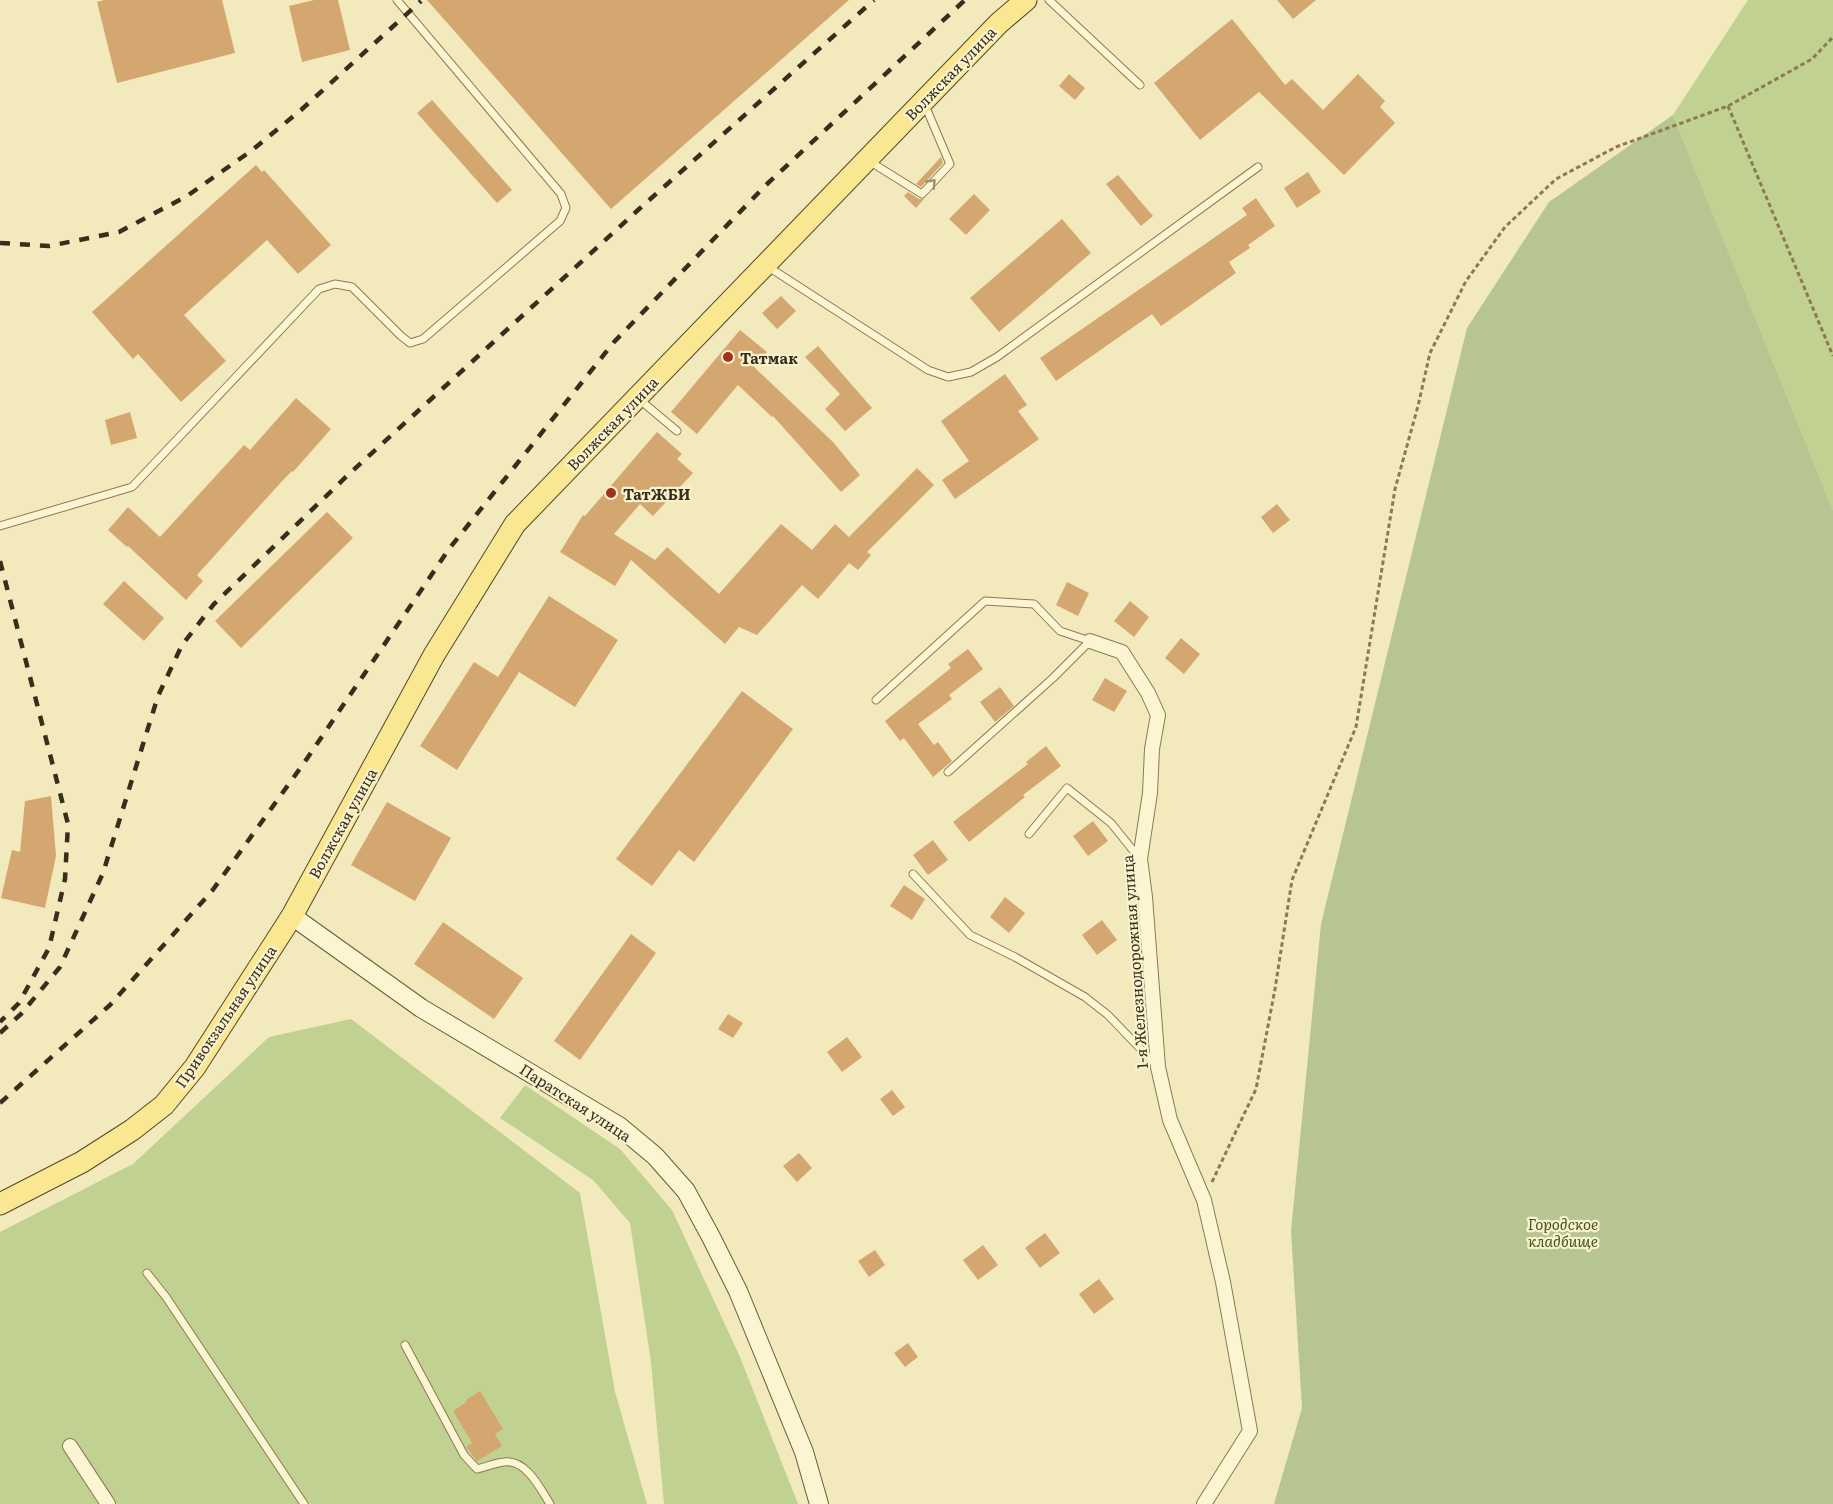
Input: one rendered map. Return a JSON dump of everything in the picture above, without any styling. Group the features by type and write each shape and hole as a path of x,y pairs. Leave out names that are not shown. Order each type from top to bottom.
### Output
{"main road":[{"name":"Волжская улица","path":"292,916 434,655 515,524 999,23 1026,0"},
{"name":"Привокзальная улица","path":"0,1204 82,1162 132,1130 164,1105 195,1067 292,916"},
{"name":"Паратская улица","path":"292,916 422,1008 619,1126 655,1156 686,1191 738,1291 804,1452 819,1504"}],"street":[{"name":"1-я Железнодорожная улица","path":"1090,641 1122,652 1148,693 1158,716 1152,749 1150,793 1140,859 1158,1067 1170,1120 1204,1200 1223,1282 1250,1431 1204,1504"},
{"path":"70,1446 108,1504"}],"lane":[{"path":"0,526 132,487 319,289 335,284 352,288 410,343 423,339 560,221 566,208 561,194 397,0"},
{"path":"1049,0 1140,85"},
{"path":"867,159 922,194 950,164 923,101"},
{"path":"765,265 928,370 948,377 971,372 997,357 1258,167"},
{"path":"637,398 677,431"},
{"path":"876,700 985,601 1034,604 1060,631 1090,641 1053,678 948,772"},
{"path":"1029,834 1067,788 1111,823 1140,859"},
{"path":"913,874 970,935 1016,957 1085,997 1108,1015 1158,1067"},
{"path":"147,1273 166,1297 304,1504"},
{"path":"405,1345 465,1455 474,1467 477,1469 504,1462 516,1462 524,1468 550,1504"}],"path":[{"path":"1204,1200 1256,1089 1292,880 1356,727 1395,489 1430,353 1466,281 1505,227 1556,179 1616,147 1728,106 1812,59 1833,37"},
{"path":"1728,106 1833,356"}],"green space":[{"path":"1748,0 1833,0 1833,510 1673,115"},
{"name":"Городское кладбище","path":"1673,115 1833,510 1833,1504 1274,1504 1302,1408 1291,1231 1321,924 1467,328 1549,202"},
{"path":"351,1019 580,1193 615,1392 647,1504 0,1504 0,1232 133,1164 269,1037"},
{"path":"525,1085 620,1149 672,1210 740,1357 798,1504 664,1504 651,1362 630,1223 593,1180 500,1118"}],"building":[{"path":"104,0 222,0 235,53 117,83 97,2"},
{"path":"314,0 338,0 350,50 302,62 289,6"},
{"path":"427,0 849,0 611,209"},
{"path":"1277,0 1316,0 1293,19"},
{"path":"1232,19 1285,85 1292,79 1323,110 1358,74 1385,101 1380,107 1395,123 1344,175 1259,92 1200,140 1154,83"},
{"path":"1069,74 1085,88 1075,100 1059,86"},
{"path":"432,100 512,190 497,203 417,113"},
{"path":"941,157 943,163 921,187 916,184"},
{"path":"256,165 262,172 264,170 331,245 298,274 267,240 184,315 226,361 181,402 138,354 133,359 92,312"},
{"path":"1308,172 1321,192 1297,208 1284,188"},
{"path":"1118,175 1153,216 1141,226 1106,184"},
{"path":"908,192 919,199 924,199 916,208 904,196"},
{"path":"974,194 990,210 966,235 949,219"},
{"path":"1256,198 1275,226 1248,245 1250,248 1229,262 1236,273 1161,326 1152,314 1056,381 1040,358 1247,215 1242,208"},
{"path":"1062,219 1091,253 999,332 970,298"},
{"path":"781,296 796,311 777,329 762,313"},
{"path":"740,330 767,352 754,367 833,442 860,475 841,492 773,416 738,385 697,434 671,412"},
{"path":"818,346 872,408 845,431 825,409 840,394 805,357"},
{"path":"1005,374 1027,405 1018,411 1039,439 955,499 942,480 969,461 941,421"},
{"path":"296,398 331,429 197,575 203,581 186,600 108,530 128,507 160,537 244,445 250,450"},
{"path":"130,412 137,438 111,445 105,420"},
{"path":"657,432 682,454 677,459 693,473 653,516 640,504 614,534 655,560 667,547 719,594 781,524 812,550 835,524 849,537 917,468 934,485 867,552 871,555 858,570 849,563 818,599 802,585 757,635 739,627 725,644 631,560 615,586 560,552 583,515 585,516"},
{"path":"1277,504 1290,520 1273,533 1261,517"},
{"path":"327,512 353,538 241,648 215,621"},
{"path":"124,581 164,618 144,641 103,604"},
{"path":"1067,582 1089,593 1078,616 1056,605"},
{"path":"549,596 618,640 575,707 519,672 457,770 420,746 474,662 498,677"},
{"path":"1130,601 1149,617 1134,637 1114,621"},
{"path":"1181,638 1200,654 1184,674 1165,658"},
{"path":"968,649 983,669 949,695 952,699 918,724 934,745 938,742 952,761 933,777 904,738 900,741 885,721 951,668 948,664"},
{"path":"1105,678 1127,691 1114,712 1092,700"},
{"path":"1000,687 1014,706 995,722 980,702"},
{"path":"742,691 793,729 694,862 679,850 652,886 616,859"},
{"path":"1046,746 1061,766 1023,795 1025,797 969,842 953,822 1028,764 1026,762"},
{"path":"51,796 56,856 45,908 1,898 12,850 20,852 25,801"},
{"path":"387,802 451,838 415,901 351,865"},
{"path":"1093,821 1108,841 1088,856 1073,836"},
{"path":"933,840 948,860 928,875 913,855"},
{"path":"904,885 925,899 912,920 890,906"},
{"path":"1005,897 1025,913 1009,933 990,917"},
{"path":"1102,920 1117,940 1097,955 1082,935"},
{"path":"443,922 523,978 494,1019 414,964"},
{"path":"631,934 656,953 580,1060 554,1041"},
{"path":"728,1014 743,1023 733,1038 718,1029"},
{"path":"847,1037 862,1057 842,1072 827,1052"},
{"path":"892,1090 905,1107 893,1116 880,1099"},
{"path":"799,1153 812,1168 797,1182 783,1166"},
{"path":"1045,1233 1060,1253 1040,1268 1025,1248"},
{"path":"983,1245 998,1265 978,1280 963,1260"},
{"path":"875,1250 885,1265 869,1277 858,1261"},
{"path":"1099,1279 1114,1299 1094,1314 1079,1294"},
{"path":"908,1343 918,1357 905,1367 894,1353"},
{"path":"480,1391 503,1429 495,1434 502,1446 477,1461 466,1447 472,1443 453,1411"}],"railway":[{"path":"0,1033 21,1014 60,967 103,873 158,696 182,645 214,604 348,475 638,210 874,0"},
{"path":"0,1103 110,1005 212,891 304,763 449,549 614,342 766,185 965,0"},
{"path":"0,243 49,246 119,232 187,196 251,151 301,110 421,1"},
{"path":"0,561 68,824 65,879 49,948 19,1003 0,1022"}],"place":[{"name":"Татмак","path":"728,357"},
{"name":"ТатЖБИ","path":"611,493"}]}
